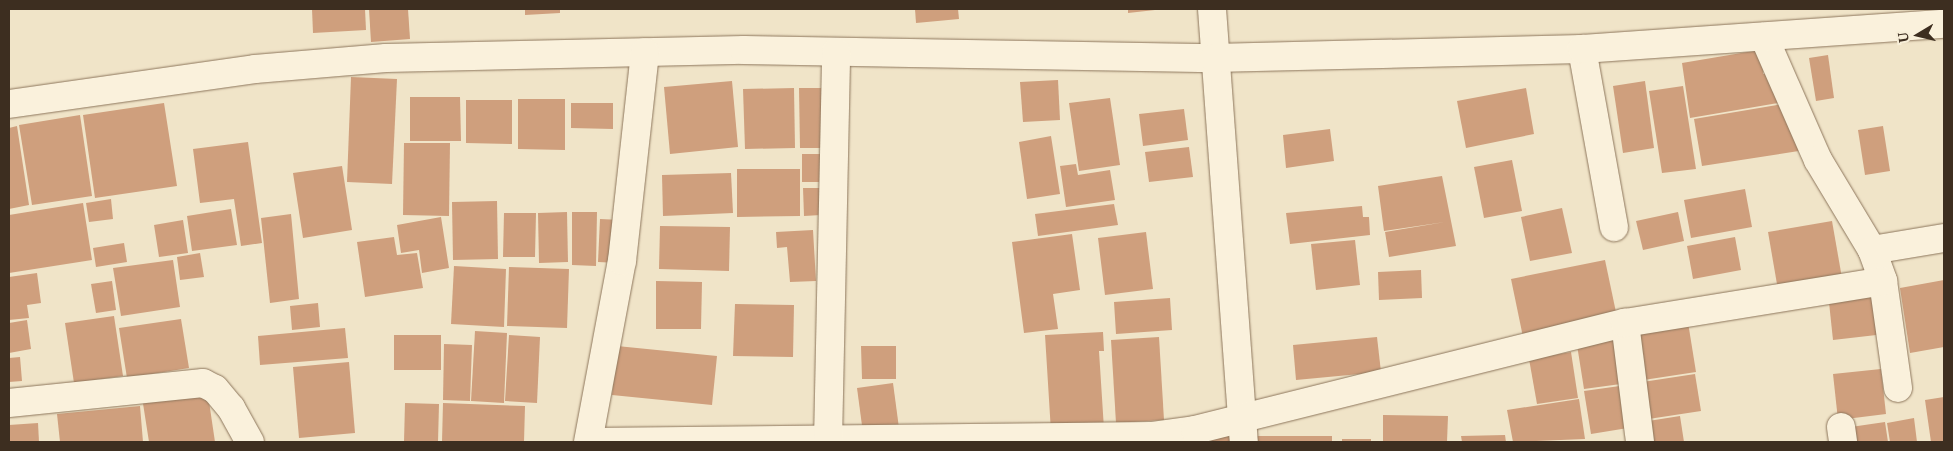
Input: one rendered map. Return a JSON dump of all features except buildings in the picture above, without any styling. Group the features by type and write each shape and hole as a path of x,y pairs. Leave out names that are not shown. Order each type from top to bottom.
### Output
{"street":[{"path":"1212,9 1242,430"},
{"path":"9,104 255,68 386,58 645,52 836,52 1214,58 1582,49 1764,38 1944,24"},
{"path":"1764,38 1818,160 1872,250 1883,281 1898,388"},
{"path":"1582,49 1614,227"},
{"path":"645,52 622,261 590,442 828,441 1012,436 1104,439 1196,436 1242,430 1625,323 1883,281"},
{"path":"828,441 836,52"},
{"path":"1872,250 1944,238"},
{"path":"1625,323 1640,442"},
{"path":"9,403 203,383 215,388 231,408 250,442"}]}
